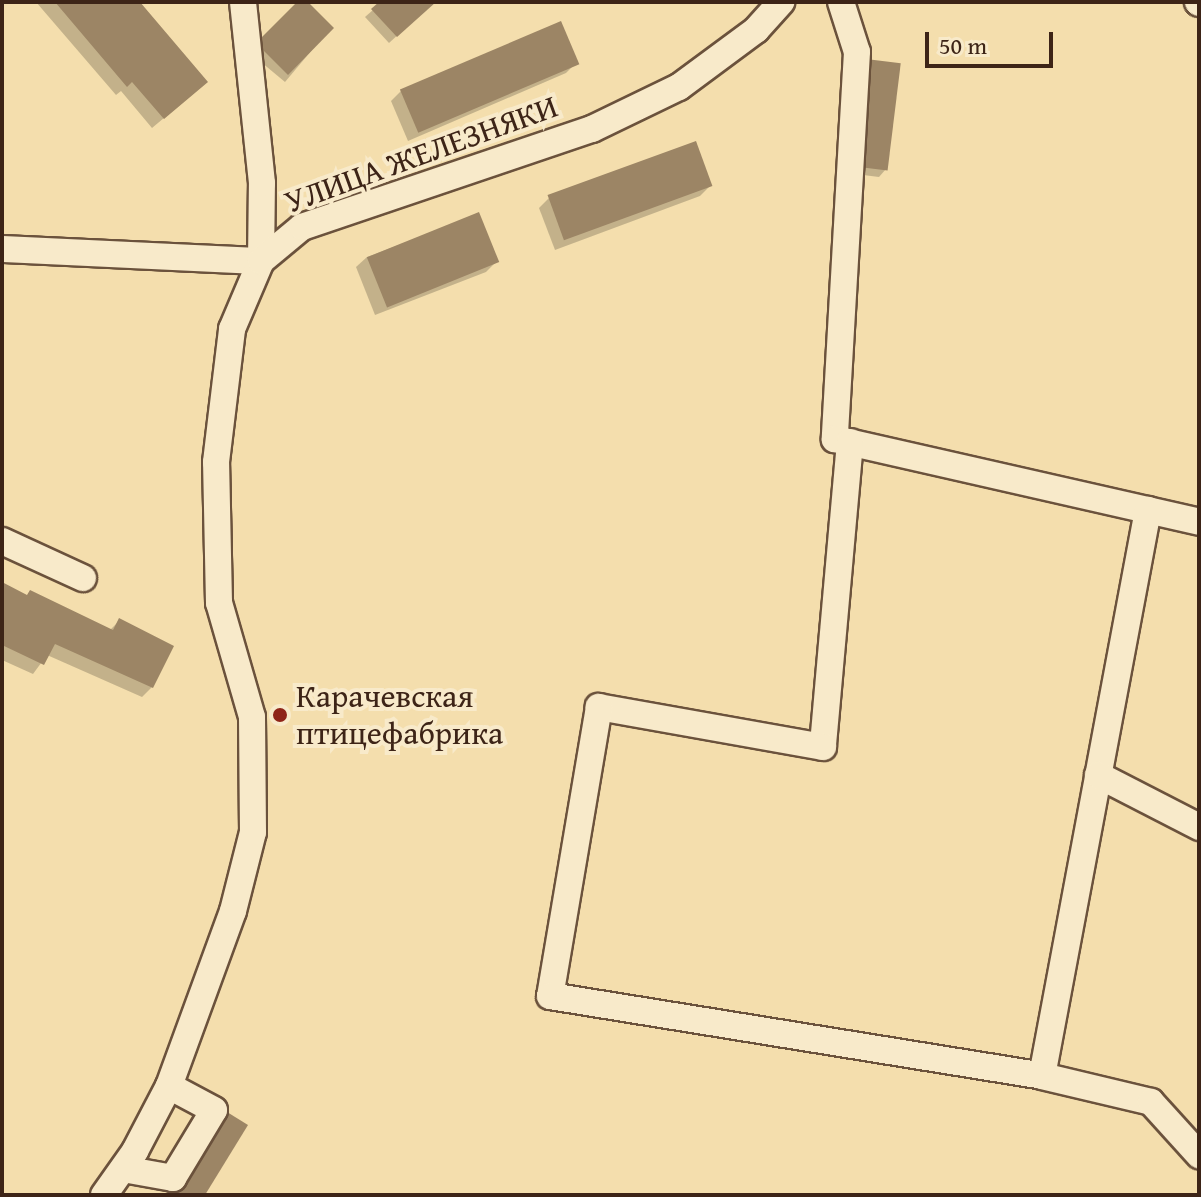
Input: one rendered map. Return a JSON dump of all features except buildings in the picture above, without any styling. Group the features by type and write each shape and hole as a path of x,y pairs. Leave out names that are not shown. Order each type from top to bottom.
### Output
{"street":[{"path":"2,249 261,261 262,183 243,2"},
{"path":"841,2 857,52 835,439 1199,522"},
{"name":"УЛИЦА ЖЕЛЕЗНЯКИ","path":"104,1195 123,1169 169,1086 233,911 253,832 252,717 219,603 216,462 232,329 261,261 302,227 592,129 679,87 756,30 776,4"},
{"path":"850,442 823,747 599,707 550,996 1042,1076 1151,1102 1199,1155"},
{"path":"1042,1076 1148,510"},
{"path":"2,541 83,578"},
{"path":"1098,775 1199,827"},
{"path":"123,1169 173,1178 214,1110 169,1086"}],"place":[{"name":"Карачевская птицефабрика","path":"280,715"}]}
